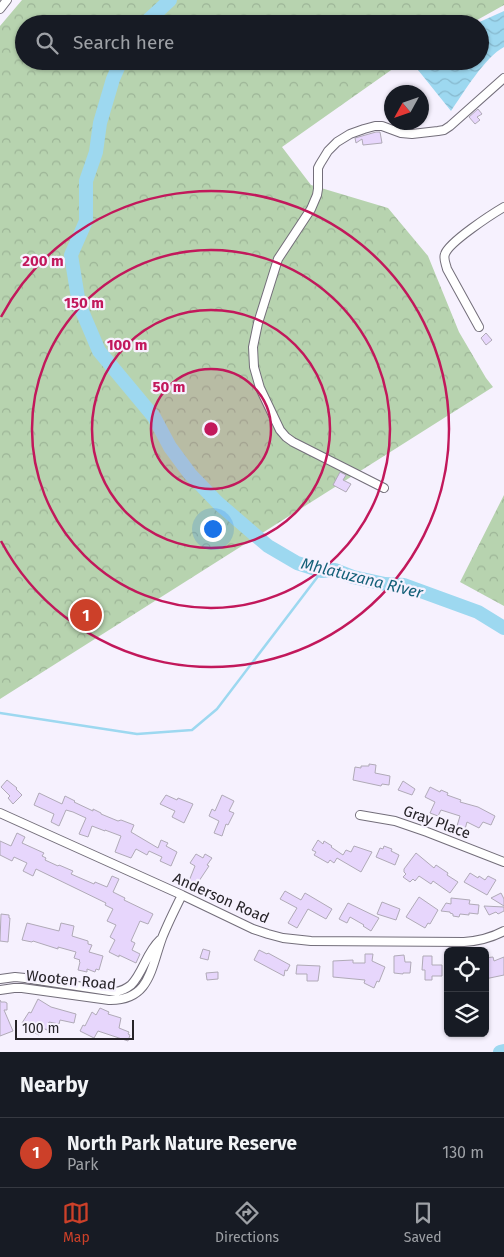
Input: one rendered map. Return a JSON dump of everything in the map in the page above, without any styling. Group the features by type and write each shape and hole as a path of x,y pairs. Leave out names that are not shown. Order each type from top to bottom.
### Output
{"street":[{"path":"0,9 7,0"},
{"path":"384,488 304,448 286,437 280,430 256,376 254,347 258,323 278,259 311,209 318,190 318,168 332,146 343,137 375,126 382,126 404,134 444,130 504,78"},
{"path":"479,327 448,269 444,255 447,249 455,242 504,207"},
{"name":"Anderson Road","path":"0,814 182,895 253,929 283,938 311,941 464,942 476,941 504,932"},
{"name":"Gray Place","path":"360,815 395,821 504,862"},
{"name":"Wooten Road","path":"0,990 22,988 109,1000 130,997 137,993 146,982 162,938 182,895"},
{"name":"Wooten Road","path":"0,980 15,977 25,978 116,992 130,985 152,950 162,938"}],"green space":[{"path":"22,0 504,0 504,5 486,15 15,15 15,70 391,70 282,147 311,185 388,208 428,256 459,332 493,387 0,699 0,26"},
{"path":"504,495 504,606 460,582"}],"water":[{"path":"504,11 504,47 489,60 489,18"},
{"path":"418,70 480,70 451,111"}],"building":[{"path":"478,109 482,114 477,117 480,120 475,124 469,117"},
{"path":"380,132 382,143 363,145 362,139 356,143 355,138"},
{"path":"486,333 492,340 486,345 481,338"},
{"path":"340,472 346,475 343,480 351,484 346,492 333,485"},
{"path":"369,764 376,765 375,773 390,776 389,785 382,784 381,786 353,780 355,767 361,768 361,766 369,766"},
{"path":"7,780 22,795 13,804 8,798 10,796 1,787"},
{"path":"403,781 415,789 412,795 398,790"},
{"path":"430,787 440,792 441,790 448,793 447,795 461,800 460,802 478,807 495,816 491,825 483,822 479,828 467,822 465,829 457,826 460,816 441,810 438,816 430,813 435,802 425,797"},
{"path":"39,793 62,804 65,796 93,811 93,809 118,821 121,820 134,825 131,832 158,848 161,840 168,843 166,846 177,852 171,866 160,861 162,857 149,851 147,855 136,849 131,858 115,852 121,836 105,830 92,826 88,837 79,834 86,818 73,812 66,810 59,826 51,822 54,814 34,805"},
{"path":"166,795 193,804 184,823 172,817 175,811 160,804"},
{"path":"222,795 234,801 229,811 234,813 228,825 226,824 222,836 214,833 219,821 209,816 212,809 215,811"},
{"path":"17,833 25,837 22,843 44,853 42,856 46,858 45,860 73,871 71,874 94,884 95,882 107,887 112,876 119,879 113,892 125,898 124,900 153,914 148,924 140,921 131,941 135,943 132,950 140,954 136,963 109,952 115,940 110,937 116,925 107,921 113,909 105,905 106,903 36,869 33,876 23,871 27,863 14,857 12,861 0,855 0,841 11,846"},
{"path":"318,840 323,844 324,841 343,855 346,850 351,852 354,846 372,852 361,872 337,858 334,863 330,860 328,863 314,855 316,852 312,850"},
{"path":"384,846 392,849 391,851 399,855 395,865 376,857 380,848 383,849"},
{"path":"416,853 434,868 436,865 458,882 450,893 433,881 431,884 419,876 415,881 413,879 410,882 403,877 406,874 404,869"},
{"path":"196,854 203,858 205,854 212,858 197,884 189,881 195,866 190,863"},
{"path":"470,873 485,880 488,876 496,880 487,895 464,882"},
{"path":"285,891 301,900 305,893 332,909 326,919 308,909 297,928 288,923 297,908 280,899"},
{"path":"501,893 504,899 504,906 491,898"},
{"path":"419,897 438,910 430,924 428,923 425,928 406,917"},
{"path":"451,898 470,900 469,904 479,905 478,914 460,914 459,917 453,916 450,912 441,911 446,903 451,904"},
{"path":"382,902 400,909 396,920 377,914"},
{"path":"348,903 379,918 371,931 350,917 347,923 339,919"},
{"path":"484,906 504,907 504,911 489,915"},
{"path":"1,914 9,915 10,918 8,942 0,941"},
{"path":"27,923 59,931 61,923 74,926 72,936 88,941 88,944 92,945 89,952 103,956 99,970 96,969 95,972 87,969 87,972 78,970 80,960 74,958 76,952 22,940"},
{"path":"203,949 210,951 208,960 200,958"},
{"path":"259,950 290,965 287,971 285,970 284,976 254,960"},
{"path":"365,954 373,954 372,961 385,967 379,982 377,981 374,988 364,983 365,980 333,977 333,961 353,960 353,963 365,963"},
{"path":"404,955 405,962 411,962 410,973 394,973 394,956"},
{"path":"423,956 432,956 432,965 442,965 442,976 432,976 432,980 425,980 425,970 422,970"},
{"path":"493,957 494,961 504,957 504,975 489,978 489,958"},
{"path":"297,965 320,966 318,981 307,981 307,974 296,974"},
{"path":"218,972 218,979 207,980 206,973"},
{"path":"38,999 51,1007 76,1014 74,1023 60,1020 59,1024 49,1022 47,1030 43,1028 39,1035 31,1031 32,1029 22,1023 29,1012 31,1013"},
{"path":"0,1000 7,1003 7,1010 4,1010 13,1031 0,1036"},
{"path":"100,1008 109,1012 108,1014 121,1018 119,1028 129,1032 128,1041 98,1031 94,1038 80,1031 83,1025 85,1026 92,1012 96,1015"}],"waterway":[{"name":"Mhlatuzana River","path":"154,15 170,0"},
{"name":"Mhlatuzana River","path":"117,70 100,123 96,152 86,181 86,221 71,255 79,304 99,351 154,417 170,447 190,474 218,503 268,546 297,563 322,571 335,570 353,577 385,584 404,585 478,612 504,628"},
{"path":"0,713 137,734 192,730 217,709 322,571"},
{"name":"Mhlatuzana River","path":"500,1052 504,1051"}],"place":[{"name":"North Park Nature Reserve","path":"86,615"}]}
